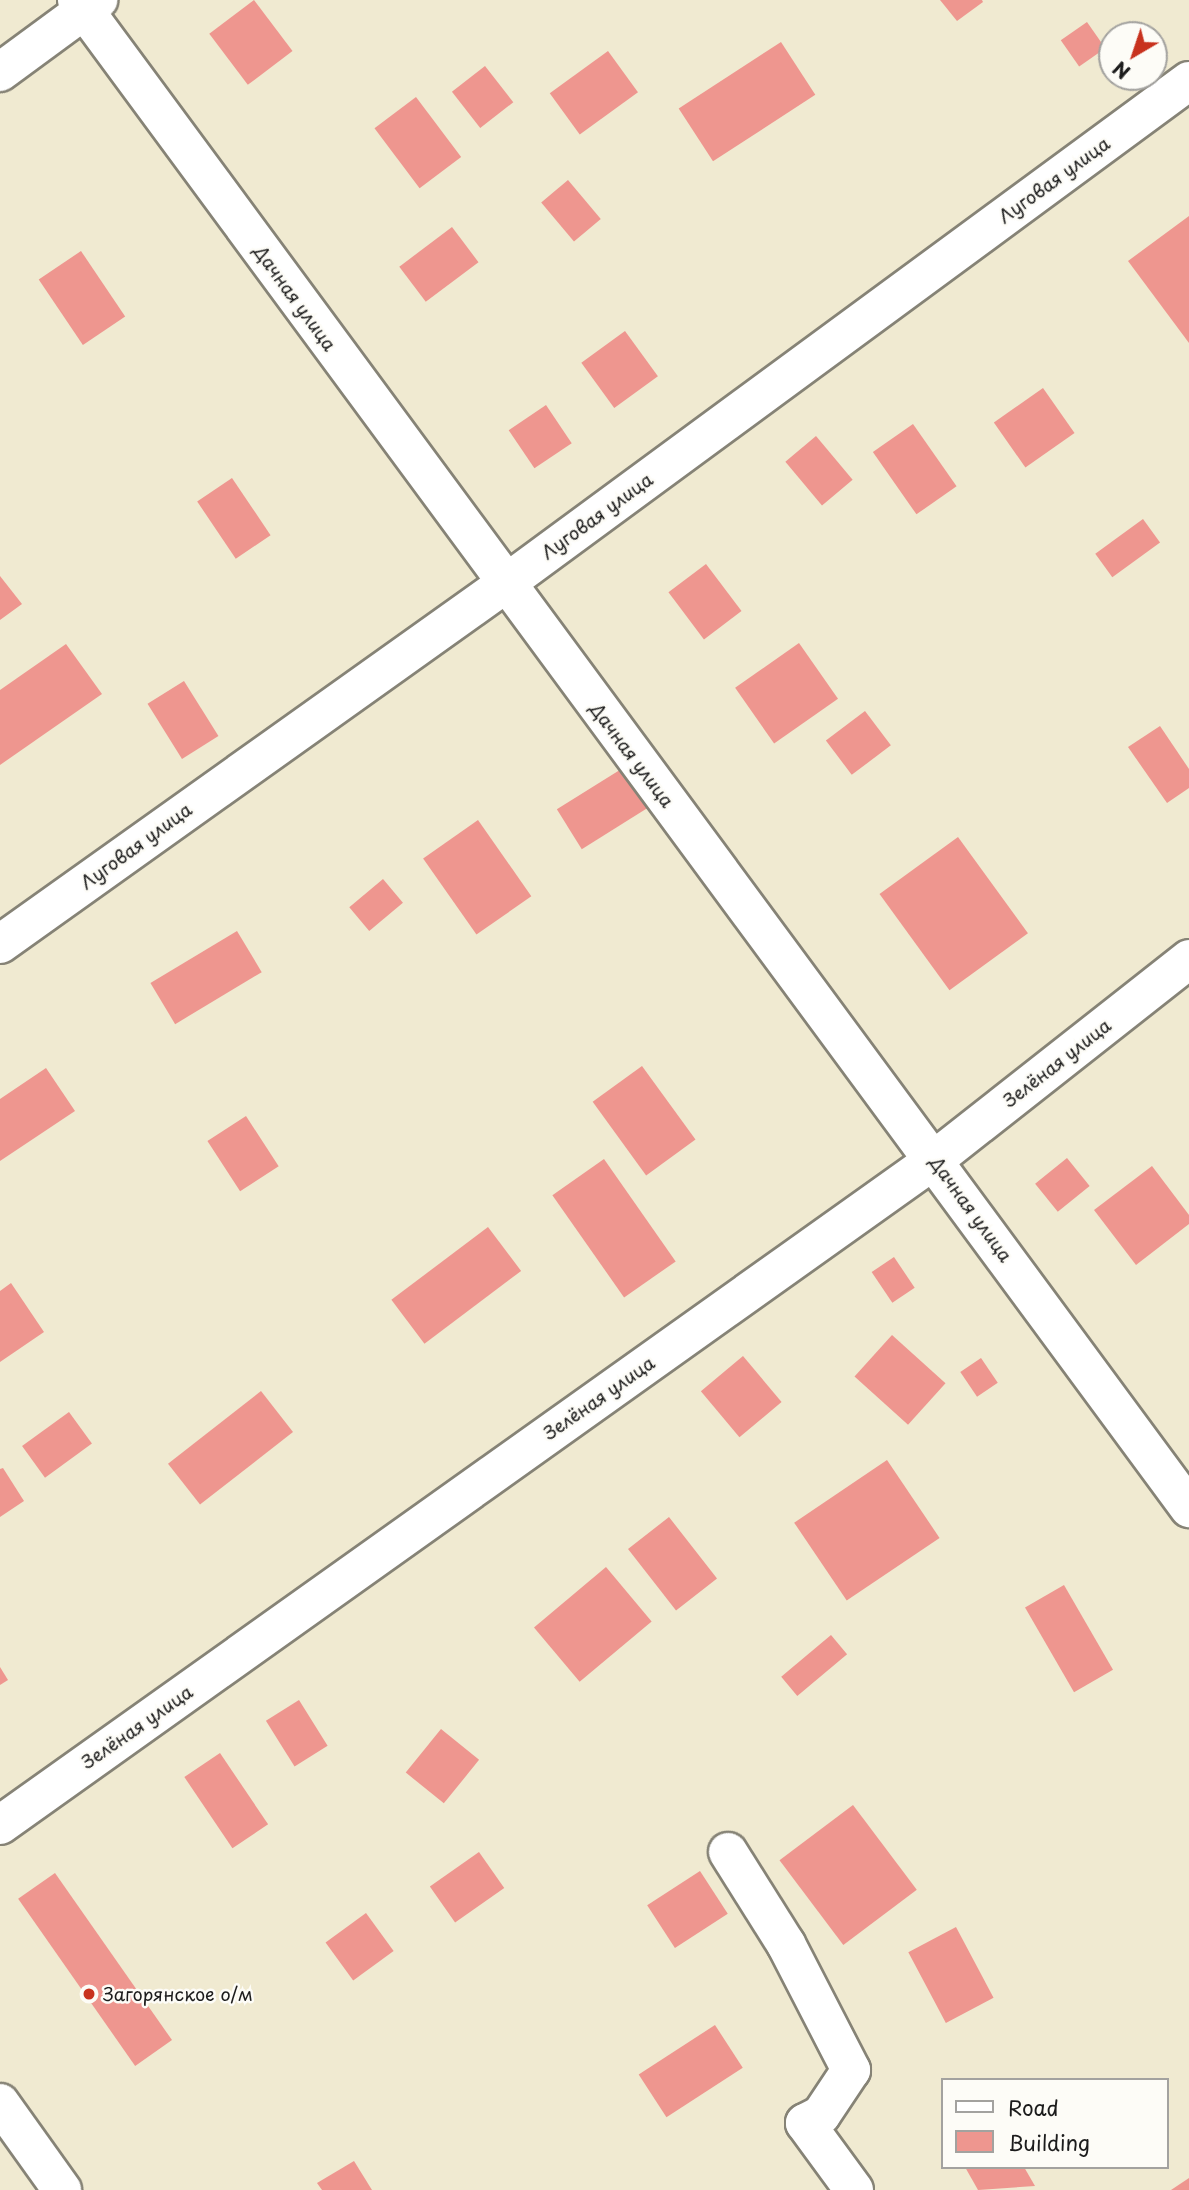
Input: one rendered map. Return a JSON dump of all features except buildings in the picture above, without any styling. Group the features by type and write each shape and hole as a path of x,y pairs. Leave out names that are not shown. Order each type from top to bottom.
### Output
{"street":[{"path":"0,72 87,4"},
{"name":"Дачная улица","path":"87,4 505,584 1189,1508"},
{"name":"Луговая улица","path":"0,944 505,584 1189,80"},
{"name":"Зелёная улица","path":"0,1825 934,1160 1189,959"},
{"path":"727,1852 786,1944 851,2070 821,2116 805,2123 854,2190"},
{"path":"0,2104 62,2190"}],"place":[{"name":"Загорянское о/м","path":"89,1994"}]}
